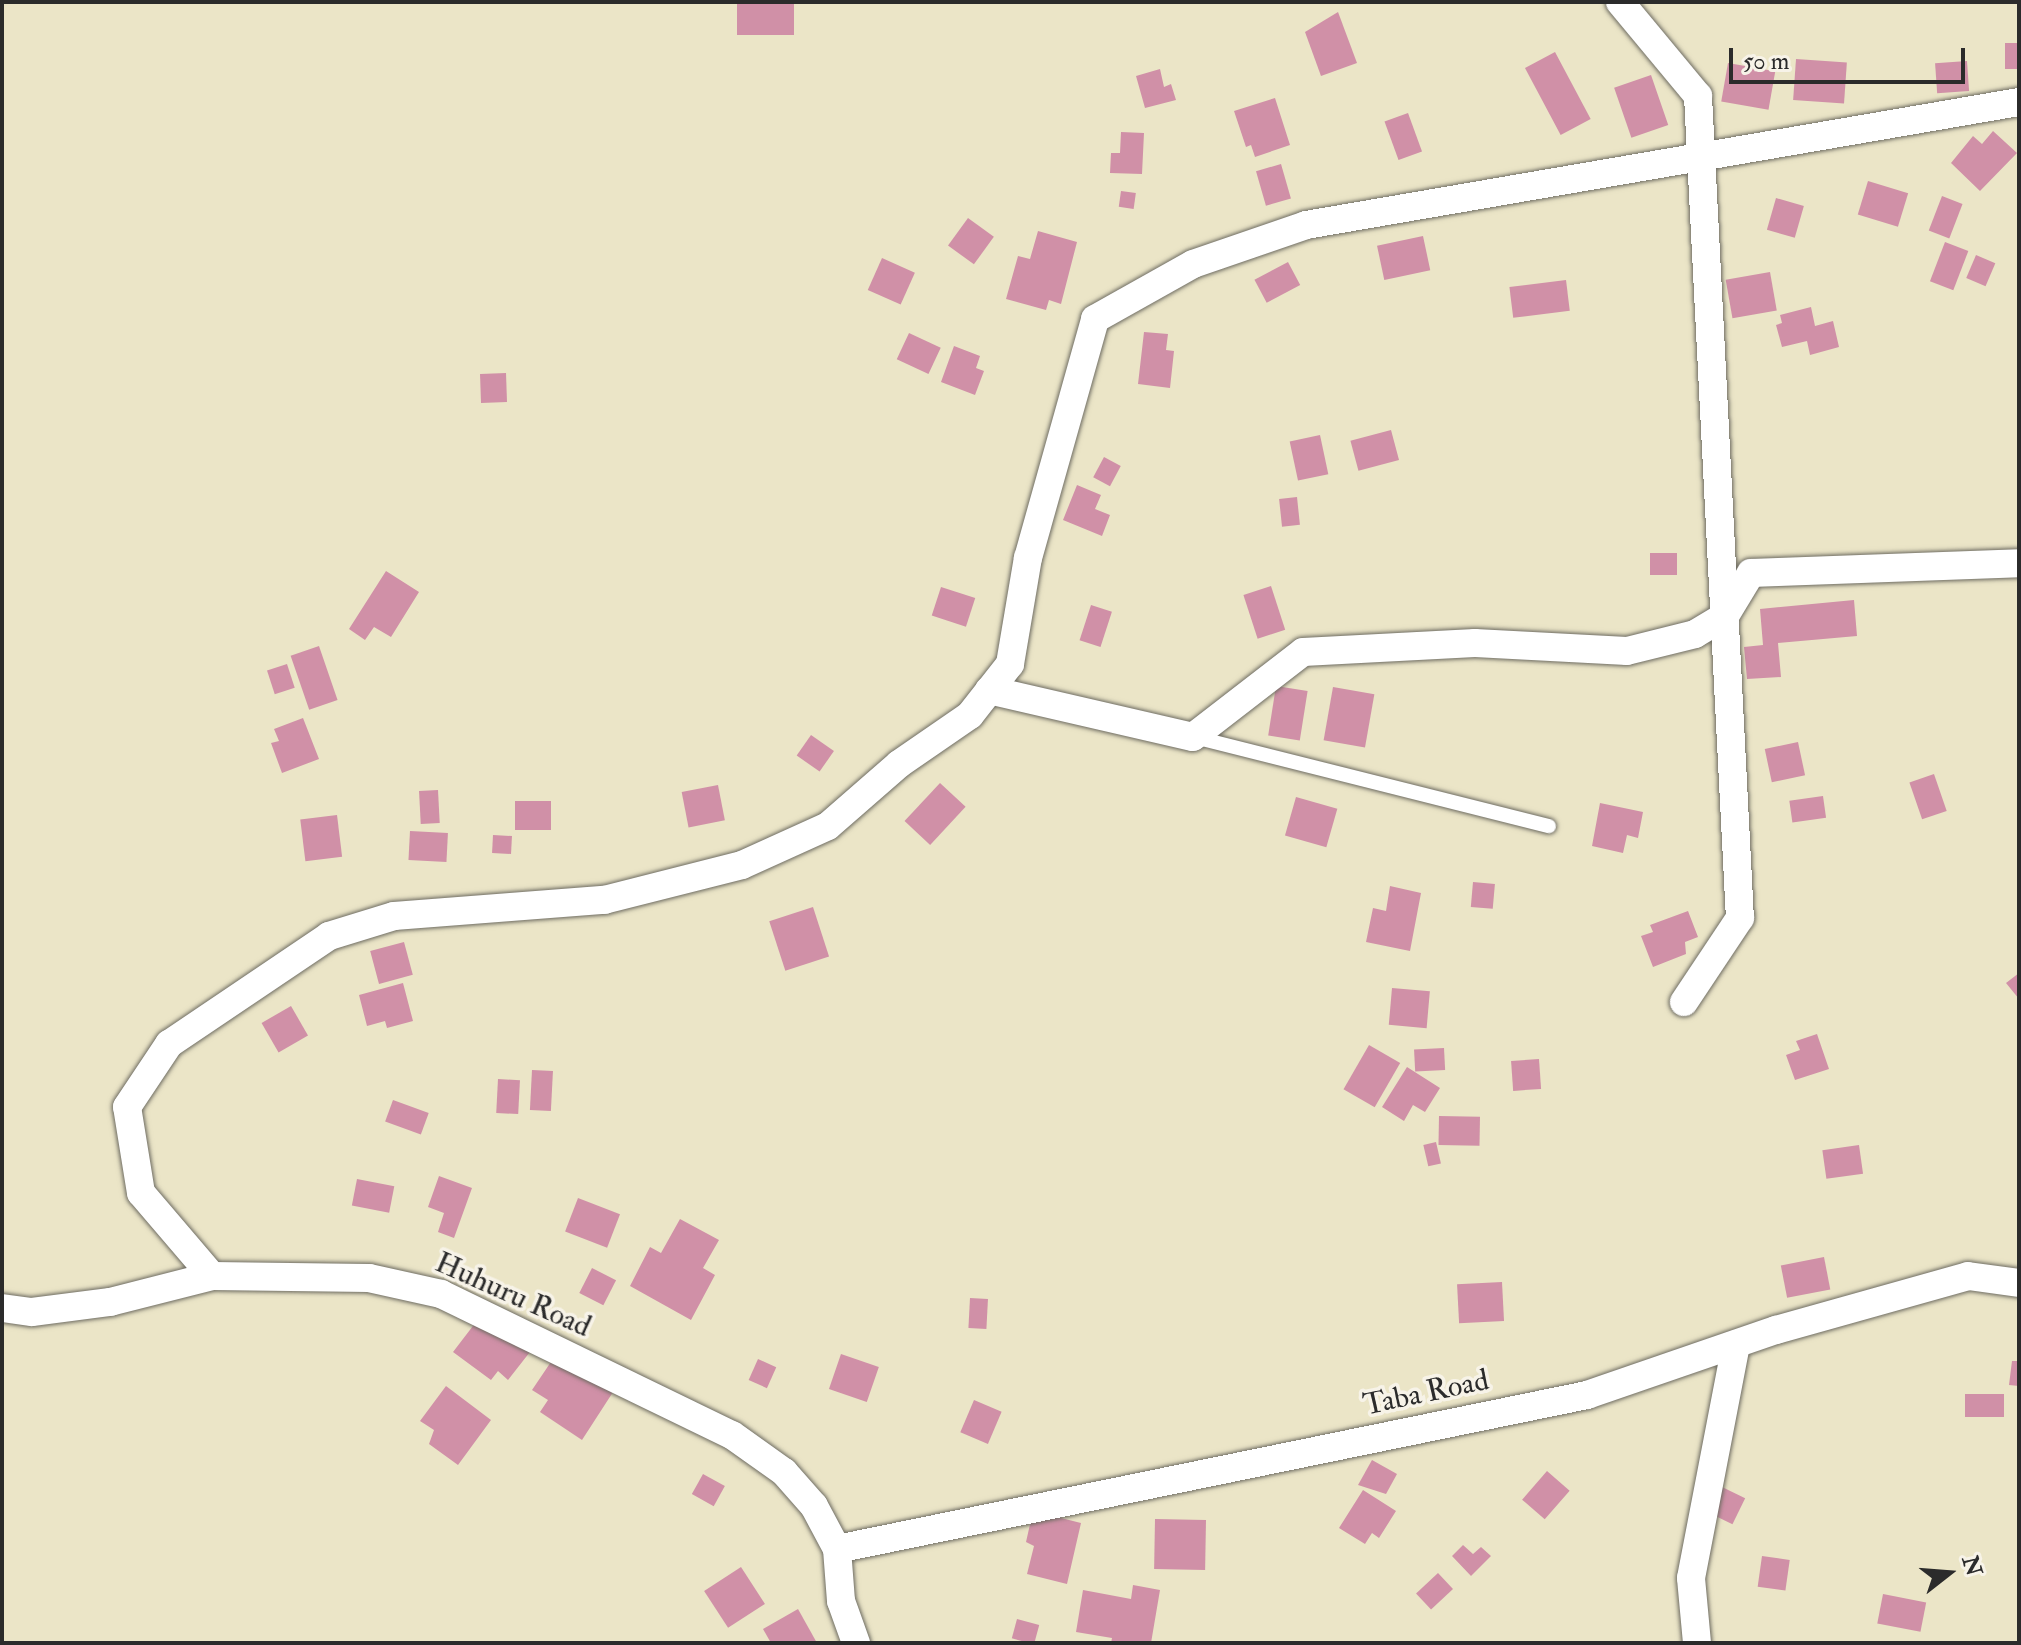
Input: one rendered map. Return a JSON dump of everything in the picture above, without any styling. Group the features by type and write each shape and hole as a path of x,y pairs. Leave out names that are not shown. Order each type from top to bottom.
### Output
{"street":[{"path":"1620,2 1698,96 1698,155 1740,918 1684,1002"},
{"path":"212,1276 141,1193 127,1107 169,1044 329,936 394,916 604,900 742,865 828,826 899,764 970,715 1010,664 1028,558 1095,319 1193,264 1306,225 2019,102"},
{"path":"989,690 1193,737 1303,652 1475,643 1627,651 1695,634 1725,616 1751,573 2019,563"},
{"name":"Huhuru Road","path":"2,1308 32,1312 110,1302 212,1276 369,1278 441,1294 732,1435 784,1472 814,1506 837,1549"},
{"name":"Taba Road","path":"837,1549 1587,1395 1736,1344 1968,1276 2019,1283"},
{"path":"1697,1643 1691,1578 1736,1344"},
{"path":"837,1549 841,1601 856,1643"}],"lane":[{"path":"1193,737 1549,826"}],"building":[{"path":"737,2 794,2 794,35 737,35"},
{"path":"1338,12 1357,63 1321,76 1305,32"},
{"path":"2005,43 2019,43 2019,69 2005,69"},
{"path":"1555,52 1591,119 1561,135 1525,68"},
{"path":"1796,59 1847,63 1844,103 1793,100"},
{"path":"1967,61 1969,91 1937,93 1935,63"},
{"path":"1728,63 1775,71 1768,110 1721,101"},
{"path":"1160,69 1164,87 1171,84 1176,100 1145,108 1136,76"},
{"path":"1651,75 1668,125 1631,138 1614,88"},
{"path":"1275,98 1290,145 1255,157 1251,145 1246,147 1234,111"},
{"path":"1408,113 1422,152 1399,160 1385,122"},
{"path":"1993,131 2017,153 1980,191 1951,163 1973,136 1982,144"},
{"path":"1121,132 1144,133 1142,174 1110,173 1111,153 1120,153"},
{"path":"1281,164 1291,199 1266,206 1256,171"},
{"path":"1868,181 1908,193 1898,227 1858,214"},
{"path":"1121,191 1136,193 1134,209 1119,207"},
{"path":"1942,196 1963,204 1949,238 1929,231"},
{"path":"1776,198 1804,206 1795,238 1767,230"},
{"path":"968,218 994,237 974,264 948,246"},
{"path":"1038,231 1077,242 1061,304 1049,300 1046,310 1006,299 1018,256 1030,259"},
{"path":"1423,236 1430,270 1384,280 1377,246"},
{"path":"1945,242 1968,251 1953,290 1930,281"},
{"path":"1976,255 1995,263 1986,286 1966,278"},
{"path":"882,258 915,273 901,305 868,290"},
{"path":"1288,262 1300,285 1267,303 1254,280"},
{"path":"1770,272 1777,310 1732,318 1726,280"},
{"path":"1566,280 1570,311 1513,318 1509,287"},
{"path":"1811,307 1815,326 1833,321 1839,347 1810,355 1807,341 1782,347 1776,325 1782,323 1780,315"},
{"path":"1144,332 1168,334 1166,350 1174,351 1170,388 1138,384"},
{"path":"909,333 941,348 928,374 897,359"},
{"path":"954,346 980,356 976,368 984,371 975,395 941,382"},
{"path":"506,373 507,402 481,403 480,374"},
{"path":"1391,430 1399,460 1358,471 1350,441"},
{"path":"1320,435 1328,474 1298,481 1290,441"},
{"path":"1104,457 1121,466 1110,486 1093,477"},
{"path":"1077,485 1101,495 1095,509 1110,515 1102,536 1063,520"},
{"path":"1297,497 1300,525 1282,527 1279,499"},
{"path":"1650,553 1677,553 1677,575 1650,575"},
{"path":"386,571 419,592 391,637 374,627 365,640 349,629"},
{"path":"1271,586 1285,630 1258,639 1243,595"},
{"path":"941,587 975,598 966,627 932,616"},
{"path":"1854,600 1857,636 1778,643 1781,677 1747,679 1744,647 1763,645 1760,609"},
{"path":"1091,605 1112,612 1100,647 1080,640"},
{"path":"319,646 338,700 309,710 291,656"},
{"path":"287,664 295,688 275,694 267,670"},
{"path":"1276,686 1308,691 1300,740 1268,735"},
{"path":"1333,687 1374,694 1365,747 1324,740"},
{"path":"303,718 319,759 282,773 271,743 279,741 274,729"},
{"path":"811,735 834,751 820,772 797,755"},
{"path":"1798,742 1805,775 1772,782 1765,749"},
{"path":"1934,774 1947,811 1922,819 1909,782"},
{"path":"940,783 966,807 930,845 905,821"},
{"path":"718,785 725,820 689,827 682,792"},
{"path":"438,790 440,823 421,824 419,791"},
{"path":"1823,796 1826,818 1792,823 1789,801"},
{"path":"1296,797 1337,809 1326,847 1285,835"},
{"path":"515,801 551,801 551,830 515,830"},
{"path":"1600,803 1643,812 1638,838 1627,835 1623,853 1592,846"},
{"path":"337,815 342,857 305,861 300,820"},
{"path":"410,831 448,833 446,862 408,860"},
{"path":"493,835 512,836 511,854 492,853"},
{"path":"1473,882 1495,884 1493,909 1471,907"},
{"path":"1390,886 1421,893 1410,951 1366,942 1373,908 1386,911"},
{"path":"813,907 829,956 785,971 769,921"},
{"path":"1688,911 1698,937 1685,942 1686,954 1653,967 1641,936 1653,932 1650,925"},
{"path":"404,942 413,975 379,984 370,951"},
{"path":"2019,973 2019,999 2006,983"},
{"path":"403,983 413,1021 387,1028 385,1021 367,1026 359,995"},
{"path":"1392,988 1430,991 1427,1028 1389,1025"},
{"path":"291,1006 308,1035 279,1052 262,1023"},
{"path":"1817,1034 1829,1069 1795,1080 1786,1055 1800,1050 1796,1041"},
{"path":"1369,1045 1400,1063 1375,1107 1344,1089"},
{"path":"1444,1048 1445,1070 1415,1072 1414,1050"},
{"path":"1539,1059 1541,1089 1513,1091 1511,1061"},
{"path":"1407,1067 1440,1088 1425,1112 1413,1105 1404,1121 1382,1107"},
{"path":"532,1070 553,1071 551,1111 530,1110"},
{"path":"498,1079 520,1080 518,1114 496,1113"},
{"path":"393,1100 429,1113 421,1135 385,1122"},
{"path":"1439,1116 1480,1117 1479,1146 1438,1145"},
{"path":"1436,1142 1441,1163 1428,1166 1423,1145"},
{"path":"1859,1145 1863,1174 1826,1179 1822,1150"},
{"path":"439,1176 472,1188 454,1238 438,1232 444,1213 428,1207"},
{"path":"357,1179 394,1186 389,1213 352,1206"},
{"path":"578,1198 620,1214 607,1248 565,1232"},
{"path":"680,1219 719,1240 703,1268 715,1275 691,1320 630,1286 650,1247 661,1253"},
{"path":"1824,1257 1830,1289 1787,1298 1781,1265"},
{"path":"592,1268 616,1280 603,1305 579,1293"},
{"path":"1502,1282 1504,1321 1459,1323 1457,1284"},
{"path":"970,1298 988,1299 986,1329 968,1328"},
{"path":"489,1305 537,1343 508,1380 498,1371 491,1380 453,1352"},
{"path":"559,1350 615,1389 582,1440 540,1412 548,1400 532,1390"},
{"path":"841,1354 879,1367 867,1402 829,1389"},
{"path":"758,1359 776,1367 767,1388 749,1380"},
{"path":"2012,1361 2019,1361 2019,1386 2009,1385"},
{"path":"446,1386 491,1420 458,1465 429,1444 434,1430 420,1421"},
{"path":"1965,1394 2004,1394 2004,1417 1965,1417"},
{"path":"974,1400 1002,1412 988,1444 960,1432"},
{"path":"1372,1460 1397,1474 1386,1494 1358,1485"},
{"path":"1547,1471 1570,1491 1545,1519 1522,1500"},
{"path":"703,1474 725,1486 714,1506 692,1494"},
{"path":"1720,1486 1745,1498 1732,1524 1707,1512"},
{"path":"1363,1490 1396,1511 1379,1538 1372,1533 1365,1544 1339,1528"},
{"path":"1033,1511 1081,1523 1067,1584 1027,1574 1034,1546 1026,1542"},
{"path":"1155,1519 1206,1520 1205,1570 1154,1569"},
{"path":"1463,1545 1473,1554 1481,1547 1491,1556 1471,1576 1452,1556"},
{"path":"1762,1556 1790,1560 1785,1591 1758,1587"},
{"path":"741,1567 765,1604 728,1628 704,1591"},
{"path":"1438,1573 1453,1589 1431,1610 1416,1593"},
{"path":"1133,1585 1160,1590 1151,1643 1111,1643 1112,1638 1076,1632 1083,1590 1131,1599"},
{"path":"1883,1594 1926,1602 1920,1632 1877,1623"},
{"path":"798,1609 817,1643 771,1643 763,1629"},
{"path":"1017,1619 1039,1625 1034,1643 1012,1638"}]}
